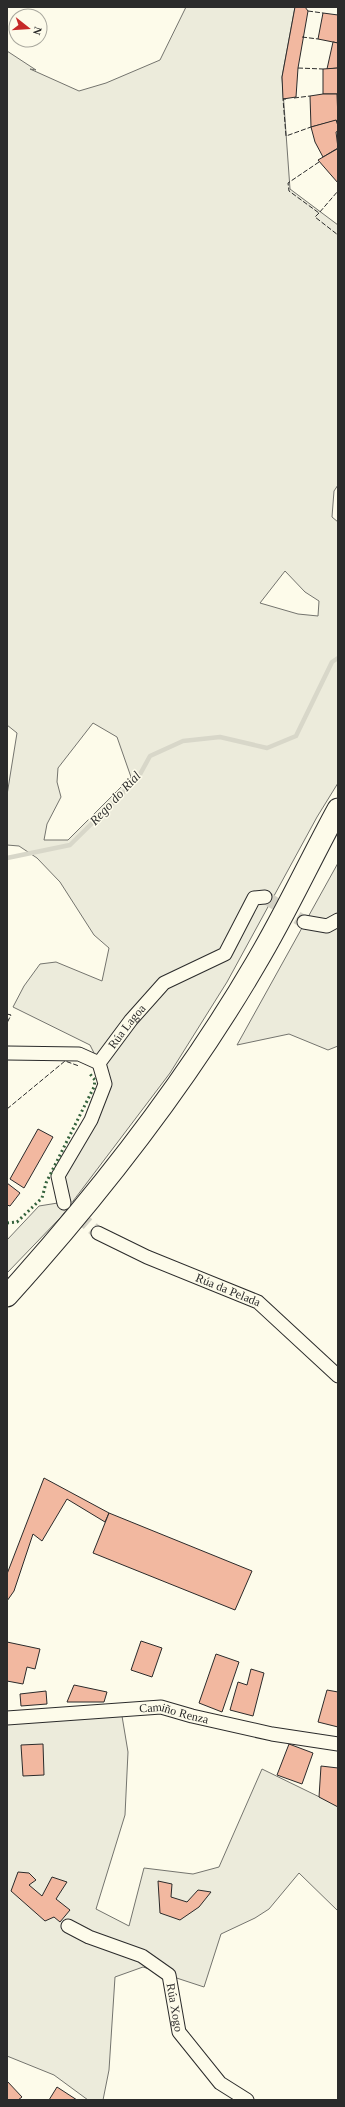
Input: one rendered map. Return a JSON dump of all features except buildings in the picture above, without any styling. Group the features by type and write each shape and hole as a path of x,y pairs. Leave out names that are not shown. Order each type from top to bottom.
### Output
{"main road":[{"path":"7,1296 66,1231 173,1093 256,963 338,809"}],"street":[{"name":"Rúa Lagoa","path":"99,1063 131,1020 164,983 224,954 254,898 265,897"},
{"path":"304,922 327,926 338,920"},
{"path":"7,1054 79,1054 99,1063 105,1084 91,1120 58,1176 64,1202"},
{"name":"Rúa da Pelada","path":"98,1233 147,1256 258,1302 338,1376"},
{"name":"Camiño Renza","path":"7,1718 161,1707 192,1716 272,1734 338,1744"},
{"name":"Rúa Xogo","path":"68,1926 89,1937 142,1956 169,1975 179,2032 220,2083 247,2100"}],"shaded area":[{"path":"186,7 295,7 282,77 290,189 338,225 338,485 334,491 332,517 338,522 338,783 317,817 227,982 170,1073 61,1217 7,1273 7,1240 39,1206 64,1202 58,1176 105,1084 99,1063 90,1045 13,1007 24,986 40,964 56,962 102,981 109,948 94,935 60,882 37,858 19,846 7,845 7,795 17,733 7,725 7,51 36,70 30,69 79,91 106,83 160,60","holes":["285,571 305,592 319,601 318,616 298,614 260,603","93,723 117,737 131,777 68,840 44,840 47,824 61,797 57,782 58,768"]},
{"path":"338,863 338,1046 328,1050 289,1034 237,1045"},
{"path":"121,1710 128,1752 125,1815 96,1909 129,1926 144,1868 193,1874 219,1867 262,1769 338,1806 338,1911 299,1873 269,1909 255,1918 221,1934 204,1987 143,1967 115,1977 109,2070 103,2100 88,2100 54,2075 7,2056 7,1718"}],"waterway":[{"name":"Rego do Rial","path":"7,858 70,845 138,778 150,756 183,741 220,737 267,748 296,736 332,662 338,658"}],"tunnel":[{"path":"265,897 304,922"},
{"path":"64,1203 98,1233"}],"hedge":[{"path":"7,1223 17,1222 42,1198 46,1183 94,1087 95,1080 90,1074"}],"fence":[{"path":"308,11 323,13"},
{"path":"302,37 318,39"},
{"path":"298,68 323,69"},
{"path":"294,98 310,96"},
{"path":"286,99 283,99 286,136 311,127"},
{"path":"319,162 288,183 289,191 319,213 338,191"},
{"path":"319,213 315,217 338,235"},
{"path":"7,1014 11,1015 7,1023"},
{"path":"7,1109 65,1061 79,1066"}]}
